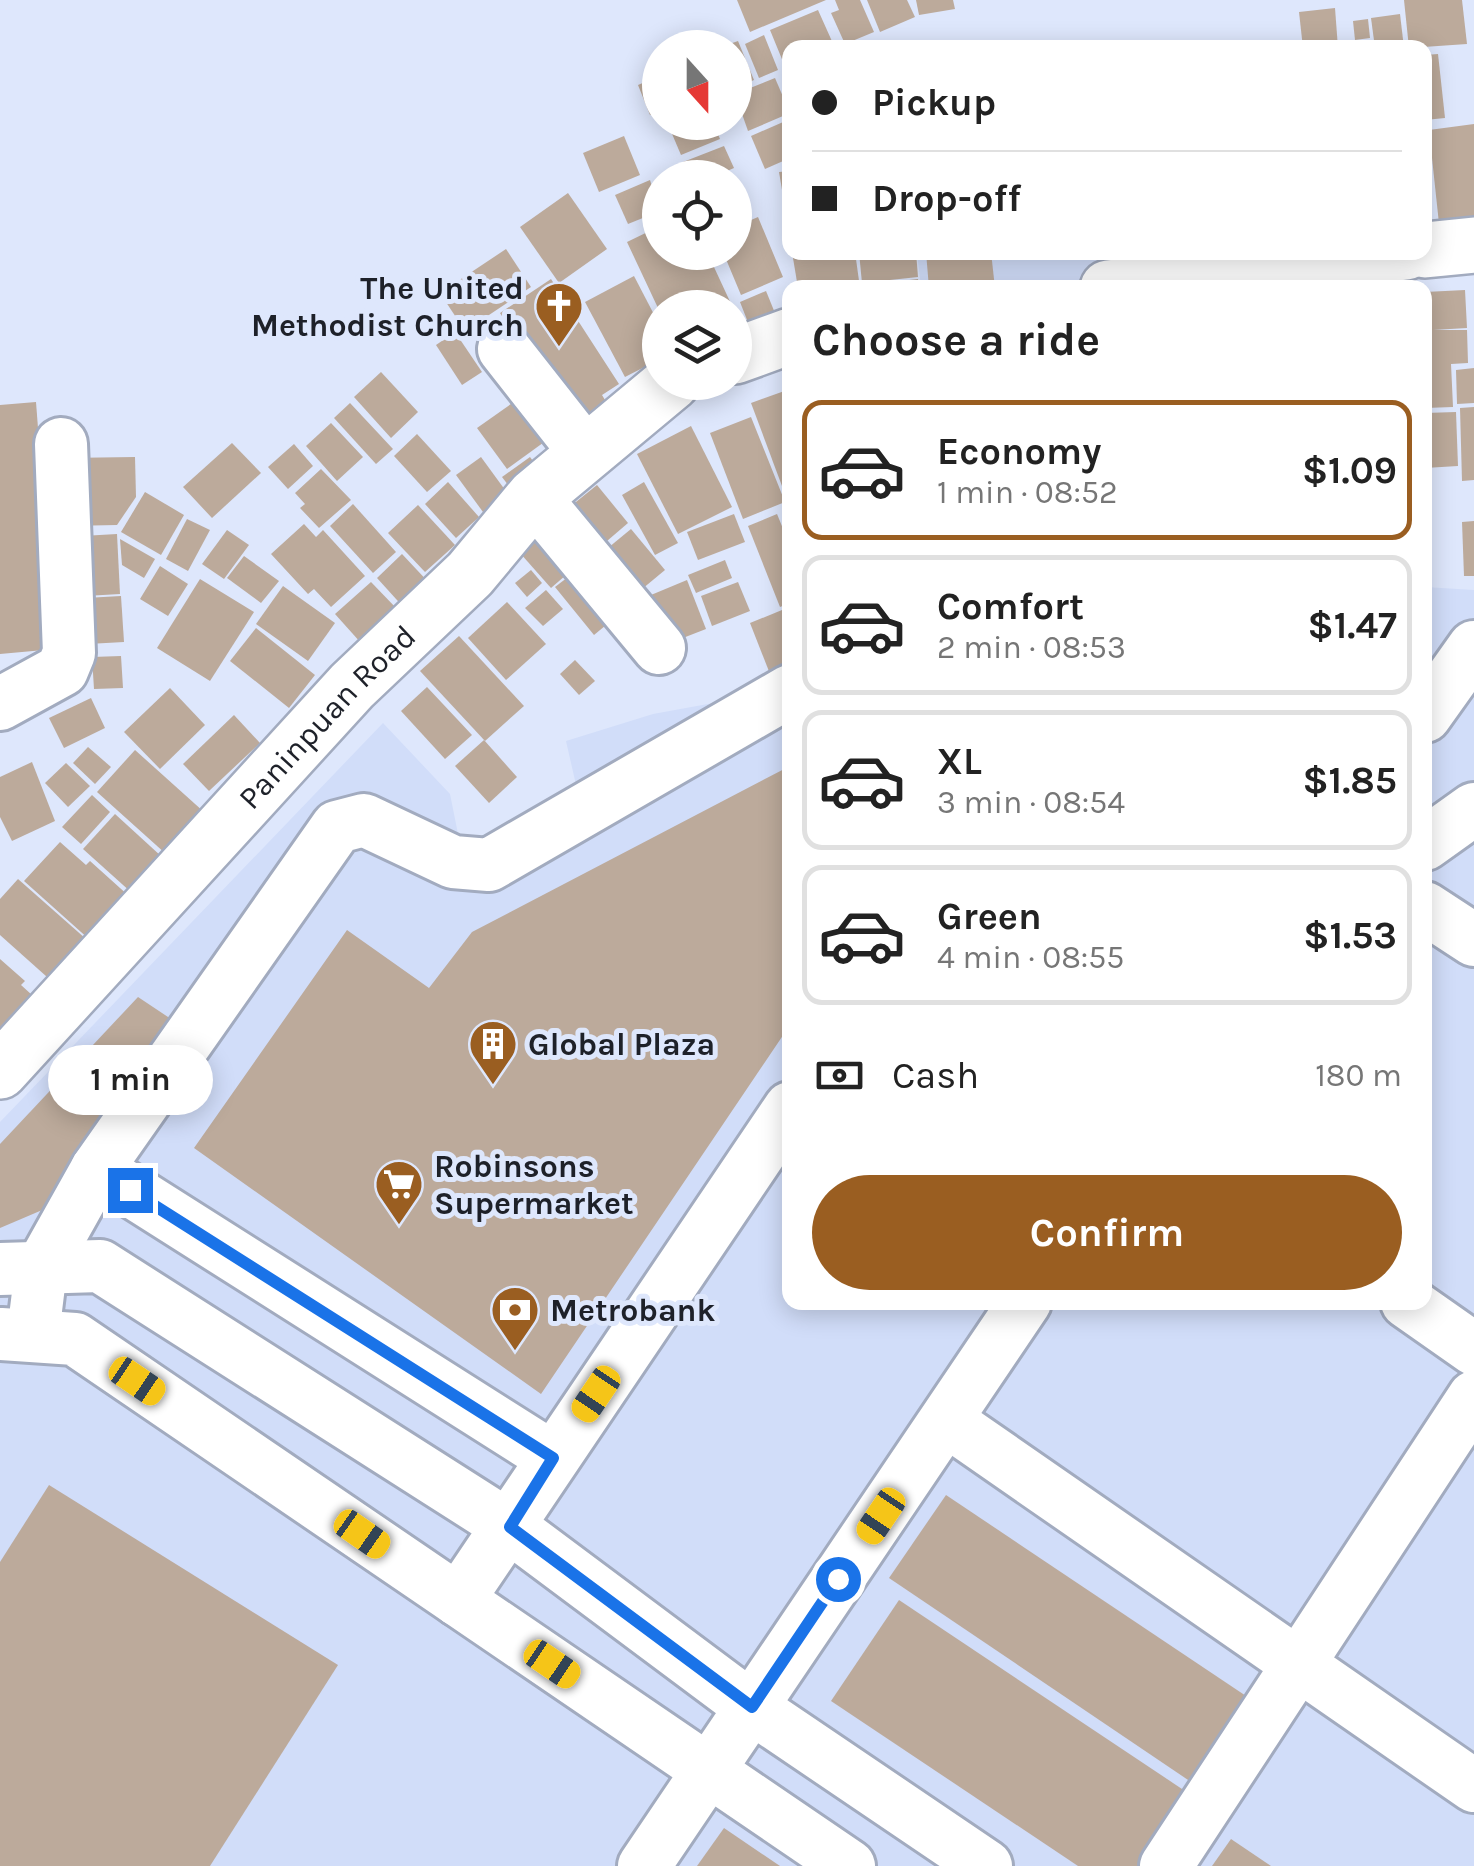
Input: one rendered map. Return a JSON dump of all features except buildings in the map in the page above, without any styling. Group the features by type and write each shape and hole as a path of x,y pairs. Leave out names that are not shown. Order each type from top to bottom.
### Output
{"main road":[{"path":"1432,249 1474,245"},
{"path":"1174,280 1340,260"},
{"path":"752,350 782,339"},
{"name":"Paninpuan Road","path":"0,1070 352,686 470,574 534,497 650,400"}],"street":[{"path":"504,349 585,452"},
{"path":"0,704 62,670 69,653 62,444"},
{"path":"534,497 659,648"},
{"path":"1432,706 1474,647"},
{"path":"782,697 489,865 454,862 364,820 337,828 97,1169 21,1269 17,1334 76,1339 850,1866"},
{"path":"1432,839 1474,809"},
{"path":"1432,913 1474,940"},
{"path":"458,1600 782,1120"},
{"path":"97,1169 553,1458"},
{"path":"21,1269 100,1266 183,1323 510,1527 752,1707 986,1866"},
{"path":"644,1866 1020,1310"},
{"path":"1418,1310 1474,1349"},
{"path":"1166,1866 1474,1397"},
{"path":"946,1420 1474,1786"}],"shaded area":[{"path":"918,260 1135,260 1137,280 920,280"},
{"path":"1432,587 1474,590 1474,1866 0,1866 0,1122 383,723 450,794 463,859 579,798 566,741 653,714 782,690 782,1310 1432,1310"}],"place":[{"name":"The United Methodist Church","path":"559,348"},
{"name":"Global Plaza","path":"493,1086"},
{"name":"Robinsons Supermarket","path":"399,1226"},
{"name":"Metrobank","path":"515,1352"}],"route":[{"path":"130,1190 553,1458 510,1527 752,1707 838,1579"}]}
